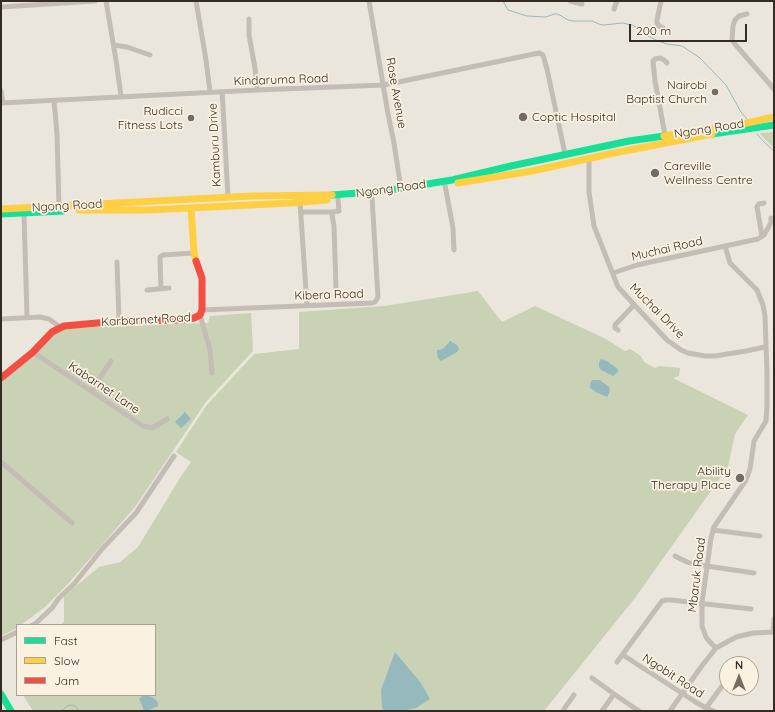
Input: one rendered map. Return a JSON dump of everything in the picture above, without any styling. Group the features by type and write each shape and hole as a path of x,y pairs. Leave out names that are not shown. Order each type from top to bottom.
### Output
{"main road":[{"name":"Ngong Road","path":"1,214 24,214 76,210 147,210 251,205 372,197 404,193 532,171 589,158 708,135 751,125 774,117"},
{"name":"Ngong Road","path":"1,209 252,196 340,195 384,191 452,180 606,145 665,135 751,125 774,125"},
{"path":"606,145 613,148 613,152 609,154"},
{"path":"536,160 534,162 534,166 540,169"},
{"path":"251,205 256,201 252,196"},
{"path":"147,202 143,205 147,210"},
{"name":"Karbarnet Road","path":"60,327 119,321 183,320 194,318 201,313 202,278 194,253 191,208"},
{"path":"1,378 33,352 52,332 60,327"},
{"path":"1,694 11,711"}],"street":[{"path":"1,7 95,1"},
{"path":"106,1 121,96"},
{"name":"Kamburu Drive","path":"196,1 210,92"},
{"name":"Rose Avenue","path":"369,1 401,189"},
{"path":"570,1 582,4"},
{"path":"614,10 617,1"},
{"path":"661,1 657,23 659,26 664,28"},
{"path":"747,14 737,17 733,23 732,37 734,43 774,89"},
{"path":"249,19 257,90"},
{"path":"114,45 127,47 150,55"},
{"name":"Kindaruma Road","path":"2,103 121,96 384,85 539,53 543,55 547,69 565,154"},
{"path":"665,135 655,81 653,61 660,58 664,59 667,63"},
{"path":"1,91 2,103"},
{"name":"Kamburu Drive","path":"222,92 228,197"},
{"path":"54,101 57,134 59,206"},
{"name":"Muchai Drive","path":"589,158 589,192 594,226 618,287 634,305 667,340 688,353 715,356 765,347"},
{"path":"445,185 453,228 454,250"},
{"name":"Kibera Road","path":"201,313 375,302 377,299 372,197"},
{"path":"301,212 339,211 338,199"},
{"path":"300,202 307,306"},
{"path":"762,236 757,207 758,204 764,203"},
{"path":"333,212 336,288"},
{"path":"24,214 27,317"},
{"path":"762,236 770,225 771,218"},
{"name":"Muchai Road","path":"613,273 637,265 758,239 762,236"},
{"path":"725,246 730,263 757,290 764,311 765,347"},
{"path":"161,289 160,257 163,255 194,253"},
{"path":"116,262 119,321"},
{"path":"147,290 169,288"},
{"path":"618,330 615,328 615,325 634,305"},
{"path":"201,313 210,347 212,373"},
{"path":"1,318 40,317 49,319 60,327"},
{"name":"Mbaruk Road","path":"716,648 709,641 702,626 702,603 711,538 713,530 746,480 750,469 754,441 766,421 767,360 765,347"},
{"name":"Kabarnet Lane","path":"33,352 143,426 152,428 167,419"},
{"path":"91,391 111,361"},
{"path":"35,624 74,584 102,549 136,513 174,456"},
{"path":"1,462 72,523"},
{"path":"713,530 760,536"},
{"path":"675,556 687,562 754,573"},
{"path":"617,662 662,601 671,600 751,609"},
{"path":"670,711 716,648 736,637 753,633 773,632 774,619"},
{"path":"1,640 16,632"},
{"name":"Ngobit Road","path":"623,655 677,691 714,711"},
{"path":"592,678 639,711"},
{"path":"706,708 719,690"},
{"path":"602,711 614,694"},
{"path":"564,711 574,696"}],"green space":[{"path":"774,132 774,148 760,133"},
{"path":"478,291 502,322 535,306 604,338 625,351 630,349 641,356 644,362 655,368 659,366 680,368 679,376 673,378 748,415 735,434 728,467 635,598 544,711 33,711 24,696 156,696 156,624 61,624 64,622 64,596 99,567 120,562 138,547 191,462 176,452 206,406 254,354 299,349 299,312 384,306"},
{"path":"251,313 253,351 206,402 135,507 66,586 45,607 22,624 16,624 16,628 1,636 1,383 57,332 64,328 208,323 210,316"}],"water":[{"path":"450,341 457,345 459,349 457,352 441,361 438,358 437,350 444,348"},
{"path":"601,359 607,361 618,369 618,372 613,376 601,370 599,367 599,362"},
{"path":"592,380 600,380 609,387 610,391 607,397 590,388"},
{"path":"185,412 191,419 181,428 175,422"},
{"path":"395,652 421,683 430,699 416,708 401,711 384,711 382,708 381,690"},
{"path":"142,696 152,697 157,701 158,706 147,711 144,710 139,699"}],"waterway":[{"path":"503,1 508,10 527,16 546,17 558,14 568,20 574,21 592,21 604,25 622,23 632,25 658,41 682,46 700,58 726,85 741,112 747,119"},
{"path":"757,134 774,151"},
{"path":"60,711 67,706 72,705 75,706 78,711"}],"traffic: fast":[{"path":"712,134 774,125"},
{"path":"332,195 384,191 452,180 629,141 664,136"},
{"path":"1,214 63,211"},
{"path":"1,694 11,711"}],"traffic: slow":[{"path":"664,136 747,123 774,117"},
{"path":"458,183 532,171 712,134"},
{"path":"1,209 252,196 332,195"},
{"path":"79,210 147,210 327,200"},
{"path":"191,208 194,253 196,261"}],"traffic: jam":[{"path":"1,378 33,352 52,332 64,326 119,321 183,320 200,315 202,310 202,278 196,261"}],"place":[{"name":"Nairobi Baptist Church","path":"715,92"},
{"name":"Coptic Hospital","path":"523,117"},
{"name":"Rudicci Fitness Lots","path":"191,118"},
{"name":"Careville Wellness Centre","path":"655,173"},
{"name":"Ability Therapy Place","path":"740,478"}]}
